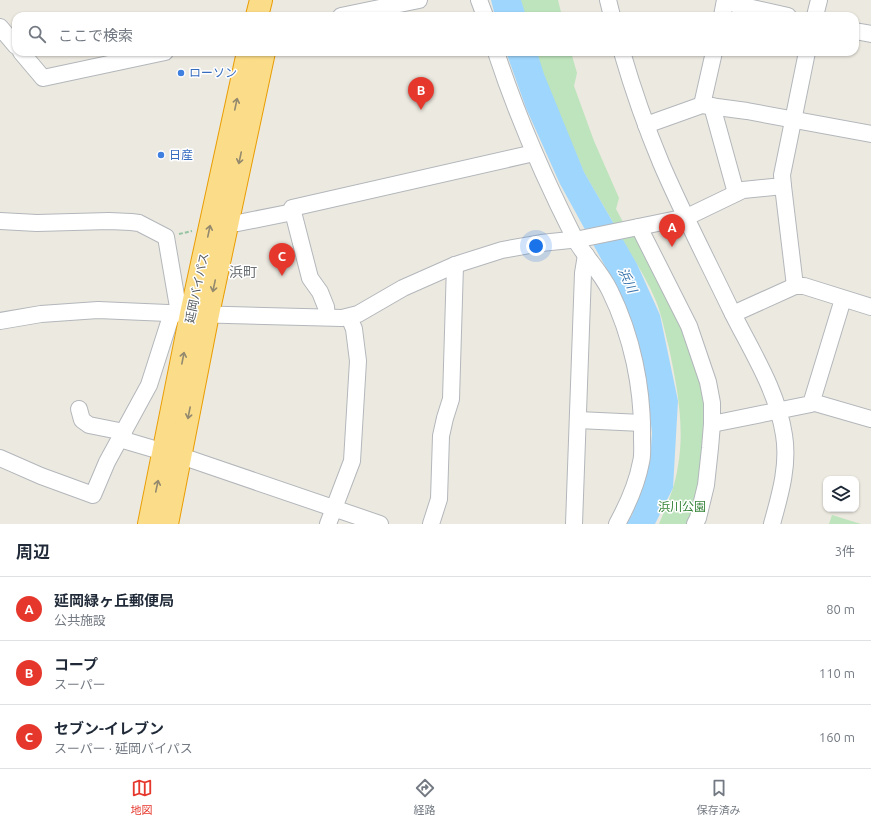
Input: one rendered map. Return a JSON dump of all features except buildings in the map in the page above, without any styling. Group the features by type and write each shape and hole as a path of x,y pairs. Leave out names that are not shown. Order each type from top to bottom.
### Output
{"highway":[{"path":"258,12 261,0"},
{"path":"273,12 276,0"},
{"name":"延岡バイパス","path":"219,224 247,56"},
{"name":"延岡バイパス","path":"167,524 172,454 188,314 219,224 263,56"},
{"name":"延岡バイパス","path":"149,524 172,454"}],"street":[{"path":"360,12 419,0"},
{"path":"479,0 484,12"},
{"path":"608,0 611,12"},
{"path":"815,12 818,0"},
{"path":"724,6 762,12"},
{"path":"0,27 12,41"},
{"path":"859,32 871,34"},
{"path":"24,56 43,78 146,56"},
{"path":"497,56 510,95 534,152 586,255 610,290 624,321 634,359 640,393 642,461 634,489 617,524"},
{"path":"623,56 646,125 662,164 733,314 767,381 779,410 785,437 785,459 782,485 772,524"},
{"path":"713,56 707,105 736,193"},
{"path":"795,286 782,176 806,56"},
{"path":"646,125 707,105 871,134"},
{"path":"327,317 326,307 320,292 310,278 292,208 534,152"},
{"path":"0,321 41,314 98,310 188,314 350,317 358,314 403,288 455,265 502,250 541,243 578,239 687,218 742,190 783,186"},
{"path":"219,224 238,223 293,212"},
{"path":"0,221 36,223 109,221 139,223 166,237 188,314 107,462 93,495 41,476 0,458"},
{"path":"633,229 689,326 708,382 712,403 712,424 706,485 698,518 695,524"},
{"path":"574,524 583,273 586,255"},
{"path":"431,524 439,499 441,436 444,418 451,399 455,265"},
{"path":"733,314 795,286 804,286 871,307"},
{"path":"712,424 811,404 843,299"},
{"path":"328,524 352,461 358,361 354,329 350,317"},
{"path":"812,402 871,419"},
{"path":"80,409 82,420 89,425 380,524"},
{"path":"578,420 642,423"}],"path":[{"path":"166,237 219,224"}],"green space":[{"path":"520,0 558,0 561,12 524,12"},
{"path":"537,56 572,56 577,73 574,86 594,141 619,198 616,209 623,222 614,224 584,172 550,93"},
{"name":"浜川公園","path":"629,235 640,238 674,306 706,398 702,483 690,524 659,524 668,503 677,474 681,436 679,407 669,348 658,307 644,277 621,237"},
{"path":"832,515 861,524 829,524"}],"water":[{"path":"491,0 521,0 525,12 494,12"},
{"name":"浜川","path":"507,56 538,56 544,74 584,172 637,264 660,315 678,401 673,488 655,524 626,524 632,515 650,461 652,433 647,389 638,342 622,297 560,184 526,108"}],"place":[{"name":"ローソン","path":"181,73"},
{"name":"コープ","path":"421,110"},
{"name":"日産","path":"161,155"},
{"name":"延岡緑ヶ丘郵便局","path":"672,247"},
{"name":"セブン-イレブン","path":"282,276"}],"district":[{"name":"浜町","path":"243,272"}]}
